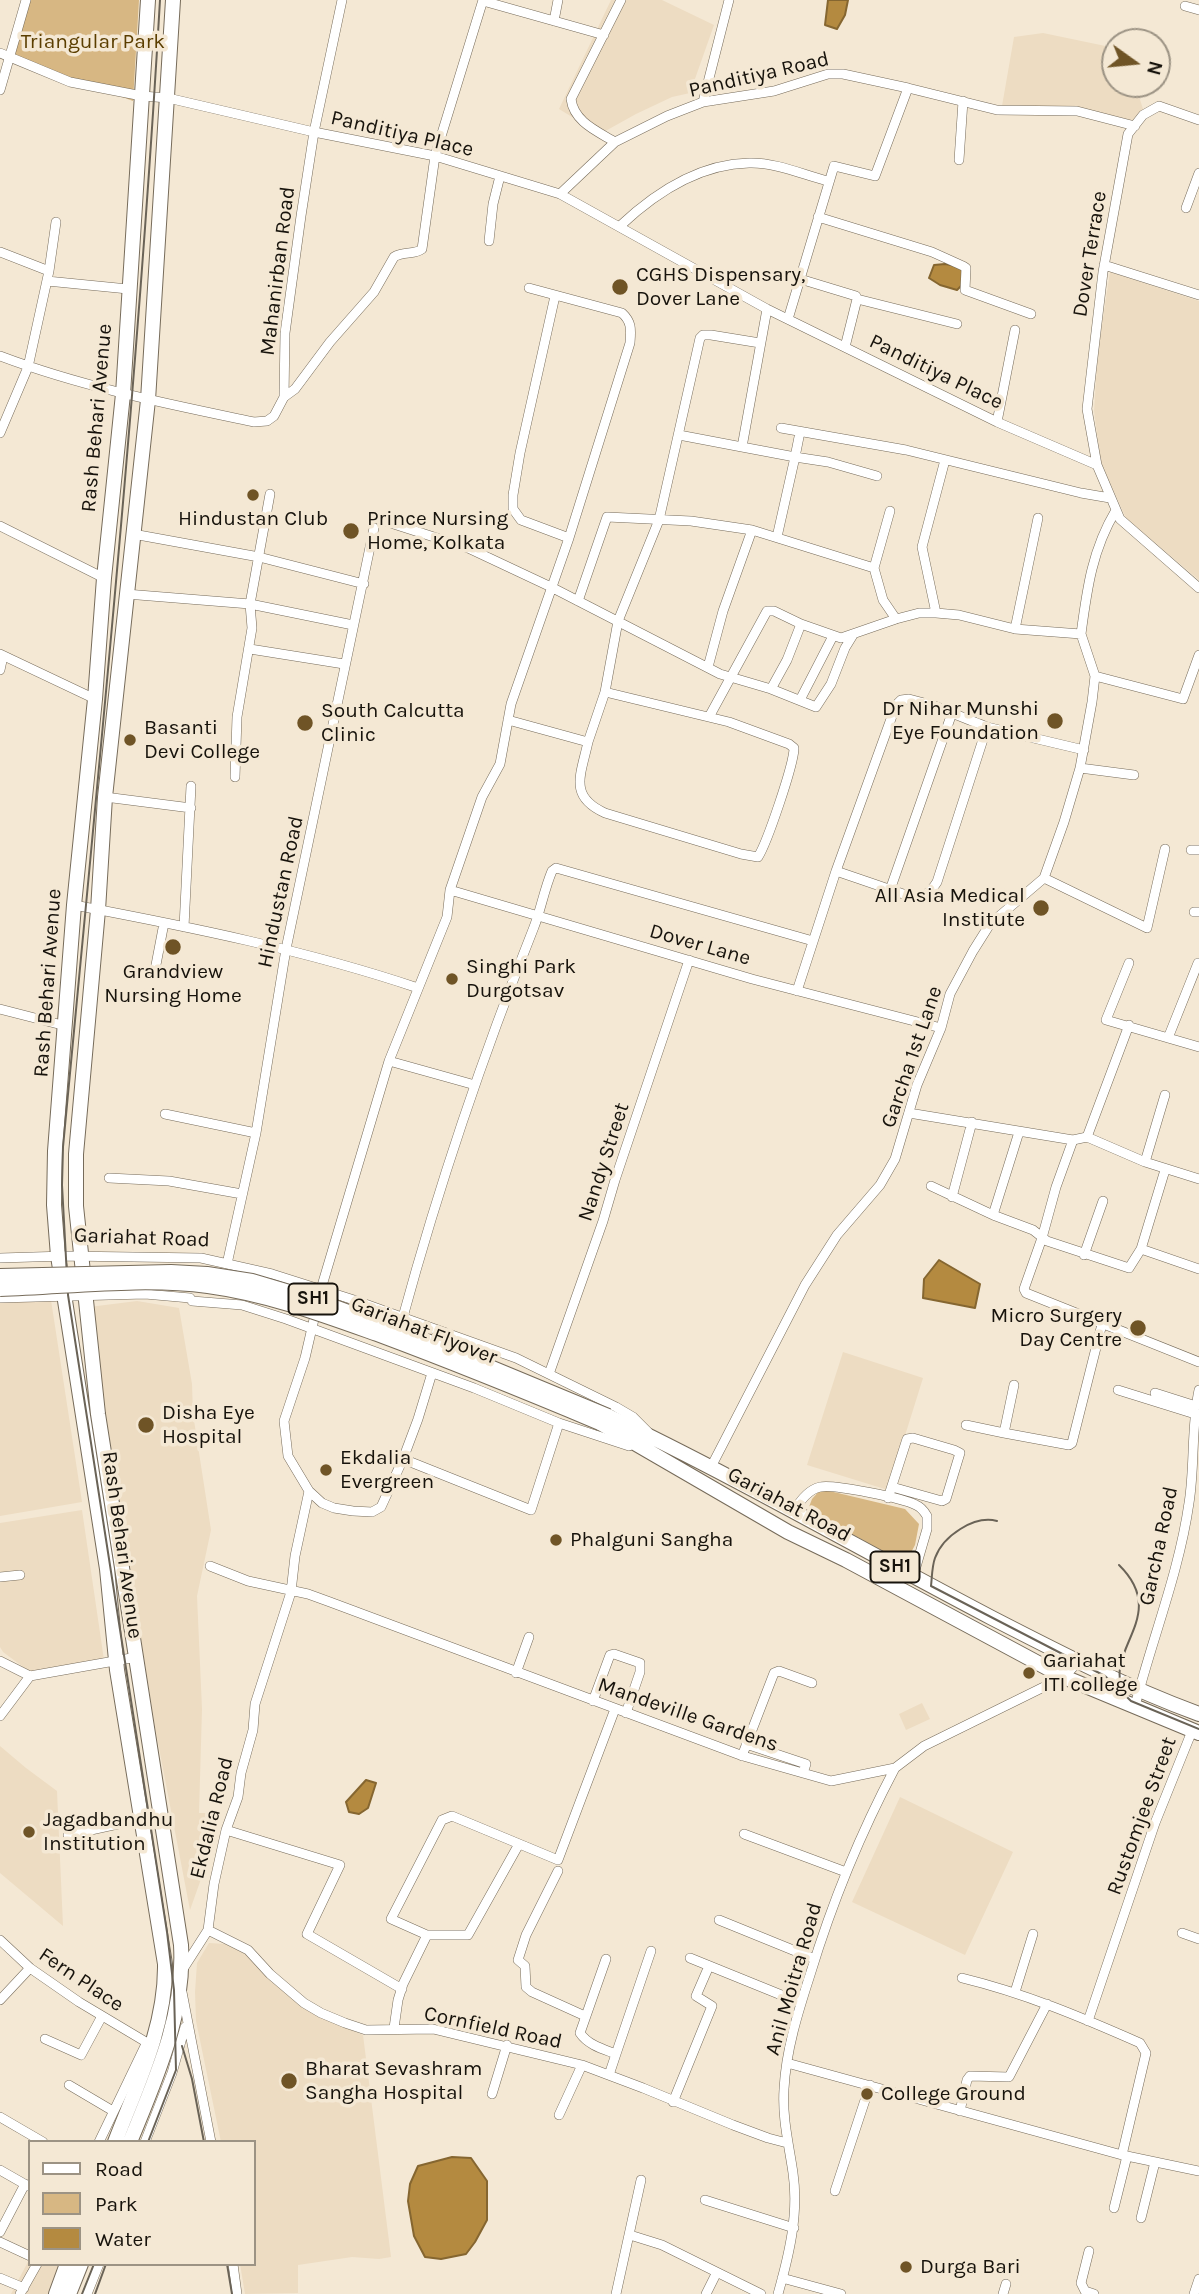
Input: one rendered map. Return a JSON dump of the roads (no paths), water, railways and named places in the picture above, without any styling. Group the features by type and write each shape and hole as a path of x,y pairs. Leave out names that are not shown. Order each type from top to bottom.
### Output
{"main road":[{"name":"Rash Behari Avenue","path":"148,0 123,394 74,905 55,1151 54,1205 58,1256 107,1569 116,1661 165,1968 157,2030 149,2044"},
{"name":"Rash Behari Avenue","path":"152,2068 164,2053 176,2013 183,1969 178,1922 98,1414 80,1256 76,1154 98,910 105,797 148,400 173,0"},
{"name":"Gariahat Flyover","path":"0,1276 171,1272 252,1281 316,1300 404,1332 532,1383 654,1446"},
{"name":"Gariahat Flyover","path":"0,1289 182,1284 259,1295 396,1341 604,1419"},
{"name":"Gariahat Road","path":"654,1446 711,1467 913,1577 1079,1661 1199,1714"},
{"name":"Gariahat Road","path":"654,1446 699,1480 788,1532 846,1560 1064,1677 1195,1732"},
{"path":"131,2140 152,2068 149,2044"},
{"path":"116,2140 152,2068"},
{"path":"56,2294 66,2266"},
{"path":"69,2294 80,2266"}],"street":[{"path":"0,90 26,0"},
{"name":"Mahanirban Road","path":"284,397 285,333 314,132 342,0"},
{"path":"0,356 123,394 254,422 267,421 274,416 284,397 295,389 330,342 374,292 394,257 398,253 419,252 422,249 435,156 483,0 604,35"},
{"path":"554,22 558,0"},
{"path":"615,142 581,121 573,110 571,99 621,0"},
{"path":"703,102 729,0"},
{"path":"1185,6 1199,10"},
{"name":"Panditiya Place","path":"0,53 70,82 142,96 168,98 314,132 435,156 559,194 767,309 997,422 1097,465"},
{"name":"Panditiya Road","path":"559,194 615,142 667,116 703,102 775,91 828,74 844,74 997,110 1077,111 1135,126"},
{"path":"788,319 834,166 875,176 908,88"},
{"path":"959,160 963,102"},
{"path":"1135,126 1143,115 1159,106 1199,120"},
{"name":"Dover Terrace","path":"1097,465 1087,409 1104,265 1128,134 1135,126"},
{"path":"620,226 645,202 667,189 695,174 721,167 751,162 828,181"},
{"path":"1186,208 1199,173"},
{"path":"489,240 500,176"},
{"path":"818,217 932,253 963,266 966,268 965,290 1031,314"},
{"path":"0,433 28,366 48,276 56,222"},
{"path":"0,252 48,276 128,289"},
{"path":"1104,265 1199,295"},
{"path":"800,279 856,296 857,299 957,324"},
{"path":"432,1373 404,1459 381,1507 372,1511 334,1508 322,1503 309,1491 288,1456 284,1421 305,1358 310,1327 389,1061 447,917 450,890 482,797 499,764 511,704 569,538 630,343 629,319 622,313 529,288"},
{"path":"555,296 520,453 513,509 521,520 569,538"},
{"path":"845,347 857,299"},
{"path":"742,447 767,309"},
{"path":"997,422 1015,330"},
{"path":"605,692 709,717 766,735 794,748 788,775 758,858 590,806 580,790 588,742 605,692 618,621 659,520 700,338 703,335 711,335 760,343"},
{"path":"781,428 906,450 1110,498"},
{"path":"777,537 800,432"},
{"path":"679,435 828,462 877,476"},
{"path":"936,613 922,547 945,460"},
{"path":"1097,465 1120,519 1199,588"},
{"path":"235,778 237,717 252,628 250,604 270,494"},
{"path":"709,717 767,611 774,611 841,638 896,619 936,613 959,615 1015,629 1081,634 1089,576 1105,529 1116,510"},
{"path":"890,511 874,568 883,600 896,619"},
{"path":"578,601 607,517 691,521 752,530 874,568"},
{"path":"1015,629 1038,518"},
{"name":"Hindustan Road","path":"227,1264 256,1133 286,949 375,523 455,543 551,587"},
{"path":"0,526 104,578"},
{"path":"708,667 723,611 752,530"},
{"path":"133,534 259,557 363,584"},
{"path":"551,587 730,678 771,689 816,707 831,684 853,635"},
{"path":"126,594 250,604 353,625"},
{"path":"771,689 787,660 801,624"},
{"name":"Garcha 1st Lane","path":"711,1467 805,1285 837,1235 885,1176 902,1140 917,1085 941,1028 950,994 990,924 1044,878 1065,822 1084,750 1095,676 1081,634"},
{"path":"800,699 833,636"},
{"path":"250,649 344,664"},
{"path":"0,670 1,655 95,699"},
{"path":"1095,676 1183,699 1199,655"},
{"path":"797,990 836,871 896,705 901,700 909,699 987,727 1084,750"},
{"path":"890,890 952,713"},
{"path":"508,720 588,742"},
{"path":"836,871 912,897 922,897 930,892 937,881 987,727"},
{"path":"1080,768 1134,775"},
{"path":"184,927 191,786"},
{"path":"105,797 191,808"},
{"path":"1044,878 1147,928 1165,849"},
{"path":"403,1317 438,1192 490,1038 538,915 552,871 556,868 813,941"},
{"name":"Dover Lane","path":"450,890 689,960 941,1028"},
{"path":"74,905 233,936 335,961 418,988"},
{"path":"155,970 164,923"},
{"name":"Nandy Street","path":"549,1374 599,1234 689,960"},
{"path":"1129,963 1106,1020 1199,1047"},
{"path":"1168,1038 1198,963"},
{"path":"0,1009 66,1026"},
{"path":"1087,1137 1129,1025"},
{"path":"389,1061 475,1085"},
{"path":"1145,1163 1165,1095"},
{"path":"909,1113 1019,1132 1073,1139 1087,1137 1145,1163 1199,1179"},
{"path":"165,1114 256,1133"},
{"path":"952,1196 972,1122"},
{"path":"993,1215 1019,1132"},
{"path":"1073,1139 1042,1238 1025,1282 1026,1293 1199,1362"},
{"path":"931,1186 1032,1230 1042,1238 1084,1255 1129,1268 1141,1249 1166,1170"},
{"path":"109,1178 169,1181 242,1194"},
{"path":"1084,1255 1103,1201"},
{"path":"1141,1249 1199,1269"},
{"name":"Gariahat Road","path":"0,1258 201,1258 272,1274 504,1353 633,1417 654,1446"},
{"name":"Gariahat Road","path":"0,1298 145,1294 242,1306 310,1327 559,1423 654,1446"},
{"path":"966,1425 1069,1445 1072,1443 1102,1324"},
{"path":"1004,1433 1014,1385"},
{"path":"1118,1390 1195,1410"},
{"name":"Garcha Road","path":"1135,1706 1167,1601 1189,1503 1195,1410 1199,1390"},
{"path":"1155,1393 1195,1410"},
{"path":"404,1459 531,1510 559,1423"},
{"path":"888,1498 907,1439 913,1438 960,1454 946,1499 942,1501 892,1487"},
{"name":"Gariahat Road","path":"793,1513 800,1500 821,1486 918,1505 927,1516 927,1529 913,1577"},
{"name":"Ekdalia Road","path":"183,1969 208,1930 214,1884 226,1830 238,1797 241,1773 253,1730 255,1704 291,1592 295,1556 309,1491"},
{"name":"Mandeville Gardens","path":"210,1566 248,1581 308,1594 742,1756 831,1781 895,1768 924,1746 1064,1677"},
{"path":"0,1577 20,1575"},
{"path":"516,1672 529,1637"},
{"path":"593,1701 610,1655 640,1663 640,1672 626,1713"},
{"path":"0,1661 30,1676 136,1657"},
{"path":"1064,1677 1079,1661"},
{"path":"742,1756 774,1673 779,1671 812,1683"},
{"path":"0,1716 30,1676"},
{"path":"519,1844 468,1935 427,1936 391,1919 442,1821 452,1816 558,1860 615,1709"},
{"name":"Rustomjee Street","path":"1088,2021 1155,1822 1195,1732"},
{"path":"746,1744 806,1764 803,1773"},
{"name":"Anil Moitra Road","path":"778,2294 794,2228 794,2176 787,2143 784,2091 786,2063 801,2003 846,1872 895,1768"},
{"path":"68,1835 141,1819"},
{"path":"226,1830 340,1865 307,1934 402,1989"},
{"path":"744,1834 846,1872"},
{"path":"558,1871 526,1935 518,1960 525,1966 526,1987 532,1993 585,2016"},
{"path":"719,1920 815,1959"},
{"name":"Cornfield Road","path":"208,1930 248,1950 270,1974 304,2003 321,2013 366,2030 433,2029 582,2065 673,2102 787,2143"},
{"path":"1182,1933 1199,1939"},
{"path":"1016,1992 1033,1934"},
{"path":"394,2028 402,1984 427,1936"},
{"name":"Fern Place","path":"0,1940 30,1968 149,2044"},
{"path":"609,2075 652,1951"},
{"path":"690,1958 801,2003"},
{"path":"606,1959 580,2033 584,2038 616,2054"},
{"path":"673,2102 712,2006 696,1996 709,1966"},
{"path":"0,2000 30,1968"},
{"path":"165,1968 183,1969"},
{"path":"962,1978 1016,1992 1140,2043 1146,2053 1114,2208"},
{"name":"Rash Behari Avenue","path":"180,1986 211,2140"},
{"path":"960,2111 970,2076 1009,2077 1047,2004"},
{"path":"45,2039 81,2055 102,2016"},
{"path":"146,2140 172,2073 187,2022"},
{"path":"100,2140 149,2044"},
{"path":"492,2094 506,2045"},
{"path":"786,2063 1124,2155 1199,2171"},
{"path":"559,2115 582,2065"},
{"path":"69,2085 113,2111"},
{"path":"835,2190 870,2085"},
{"path":"0,2117 40,2140"},
{"path":"1141,2218 1155,2162"},
{"path":"0,2170 27,2185 0,2231"},
{"path":"616,2294 642,2180"},
{"path":"705,2200 794,2228"},
{"path":"630,2235 662,2245 761,2294"},
{"path":"0,2242 28,2255"},
{"path":"1089,2251 1081,2283 1085,2291 1094,2294"},
{"path":"0,2278 22,2291 36,2266"},
{"path":"87,2294 98,2266"},
{"path":"233,2266 237,2294"},
{"path":"706,2294 716,2274"},
{"path":"782,2278 841,2294"},
{"path":"1194,2294 1199,2279"},
{"path":"1003,2294 1006,2284"}],"water":[{"path":"828,0 848,0 845,15 837,29 825,25"},
{"path":"945,264 965,271 964,283 957,290 940,285 929,278 934,265"},
{"path":"939,1260 980,1284 975,1308 923,1298 924,1279"},
{"path":"366,1780 376,1783 368,1808 359,1814 349,1812 346,1802"},
{"path":"452,2157 471,2158 487,2181 487,2220 466,2254 441,2259 425,2257 414,2236 408,2201 410,2184 418,2166"}],"tram line":[{"path":"149,2140 176,2070 174,1990 68,1295 62,1185 63,1147 141,287 160,0"},
{"path":"997,1521 969,1524 952,1535 939,1550 934,1561 931,1586 1105,1676 1131,1701 1199,1729"},
{"path":"1119,1565 1133,1583 1139,1600 1138,1617 1121,1662 1120,1677 1124,1692"},
{"path":"182,2046 192,2079 204,2140"},
{"path":"82,2294 93,2266"},
{"path":"95,2294 105,2266"},
{"path":"227,2266 232,2294"}],"place":[{"name":"CGHS Dispensary, Dover Lane","path":"620,287"},
{"name":"Hindustan Club","path":"253,495"},
{"name":"Prince Nursing Home, Kolkata","path":"351,531"},
{"name":"Dr Nihar Munshi Eye Foundation","path":"1055,721"},
{"name":"South Calcutta Clinic","path":"305,723"},
{"name":"Basanti Devi College","path":"130,740"},
{"name":"All Asia Medical Institute","path":"1041,908"},
{"name":"Grandview Nursing Home","path":"173,947"},
{"name":"Singhi Park Durgotsav","path":"452,979"},
{"name":"Micro Surgery Day Centre","path":"1138,1328"},
{"name":"Disha Eye Hospital","path":"146,1425"},
{"name":"Ekdalia Evergreen","path":"326,1470"},
{"name":"Phalguni Sangha","path":"556,1540"},
{"name":"Gariahat ITI college","path":"1029,1673"},
{"name":"Jagadbandhu Institution","path":"29,1832"},
{"name":"Bharat Sevashram Sangha Hospital","path":"289,2081"},
{"name":"College Ground","path":"867,2094"},
{"name":"Durga Bari","path":"906,2267"}],"park label":[{"name":"Triangular Park","path":"93,42"}]}
